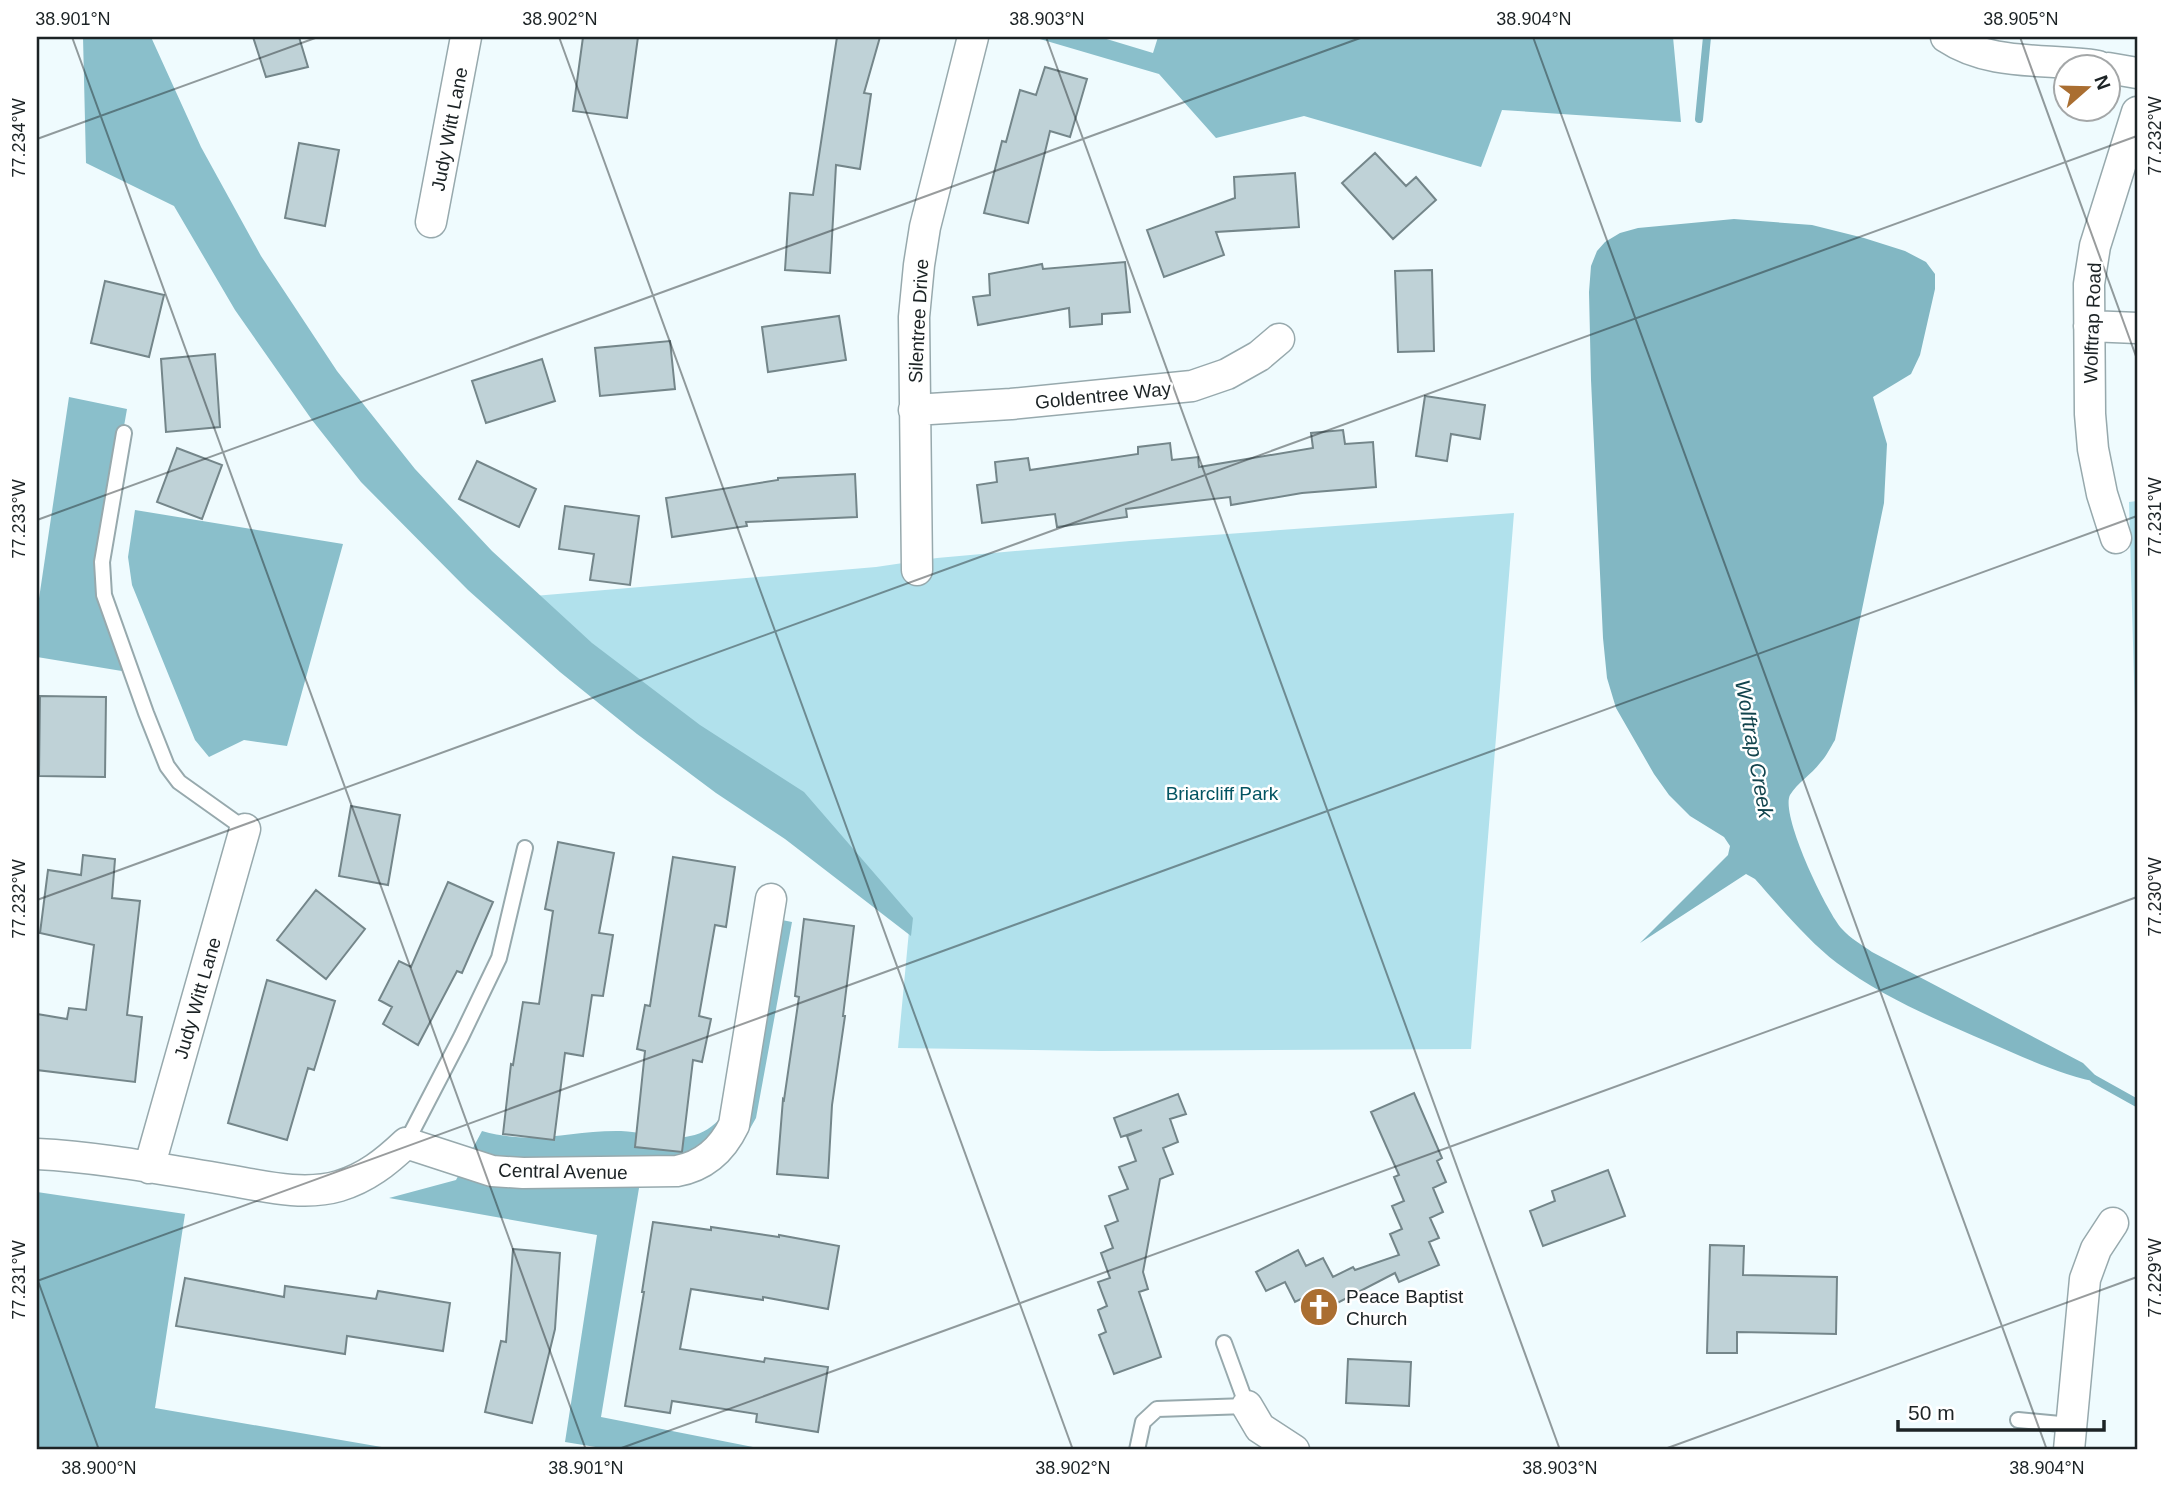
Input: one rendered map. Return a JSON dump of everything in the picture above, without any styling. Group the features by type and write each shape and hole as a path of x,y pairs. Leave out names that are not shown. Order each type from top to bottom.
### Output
{"street":[{"name":"Judy Witt Lane","path":"431,222 466,37"},
{"name":"Silentree Drive","path":"917,570 914,317 919,265 925,227 973,37"},
{"path":"1947,37 1962,47 1989,55 2052,61"},
{"name":"Wolftrap Road","path":"2116,538 2092,449 2089,284 2095,246 2137,112"},
{"path":"2089,326 2137,328"},
{"name":"Goldentree Way","path":"914,410 1011,404 1192,386 1227,374 1259,356 1279,339"},
{"name":"Judy Witt Lane","path":"149,1168 245,829"},
{"name":"Central Avenue","path":"406,1143 492,1171 523,1174 677,1171 689,1169 709,1159 727,1141 734,1125 771,900"},
{"path":"37,1154 71,1156 265,1186 310,1190 337,1186 366,1176 406,1143"},
{"path":"2070,1437 2085,1279 2095,1250 2113,1223"},
{"path":"1247,1406 1261,1428 1294,1450"}],"lane":[{"path":"124,433 102,562 104,595 167,766 179,782 245,829"},
{"path":"406,1143 499,958 525,848"},
{"path":"1137,1450 1143,1422 1157,1409 1247,1406 1224,1343"},
{"path":"2018,1420 2070,1437"}],"green space":[{"path":"2137,501 2137,784 2129,502"},
{"name":"Briarcliff Park","path":"1514,513 1471,1049 1100,1051 898,1048 910,920 667,706 534,596 876,567 937,558 1130,541"}],"shaded area":[{"path":"83,37 151,37 201,147 261,256 337,371 415,469 492,551 592,643 700,725 804,792 913,918 911,936 785,839 716,793 637,734 560,672 468,590 361,482 312,420 235,310 174,206 86,163"},
{"path":"1033,37 1100,37 1153,53 1158,37 1673,37 1681,122 1502,110 1481,167 1304,116 1216,138 1159,74"},
{"path":"69,397 127,409 101,558 114,611 140,674 37,657 37,612"},
{"path":"135,510 343,544 287,746 244,740 209,757 195,740 132,585 128,557"},
{"path":"762,916 792,922 756,1118 743,1141 734,1150 643,1164 601,1417 753,1447 752,1450 614,1450 565,1442 597,1235 389,1198 456,1180 482,1131 519,1137 621,1131 682,1137 695,1135 711,1126 722,1117"},
{"path":"37,1192 185,1214 155,1408 399,1450 37,1450"}],"water":[{"path":"1734,219 1812,225 1864,238 1905,251 1926,262 1935,274 1935,289 1920,355 1911,374 1873,397 1887,444 1884,503 1835,740 1822,761 1790,795 1792,822 1806,863 1835,919 1852,938 1872,952 2083,1063 2103,1083 2073,1076 2030,1060 1872,987 1815,945 1755,879 1746,874 1640,943 1728,855 1730,846 1724,837 1690,816 1669,795 1616,708 1607,678 1591,380 1591,266 1597,251 1605,242 1620,233 1638,228"}],"building":[{"path":"253,37 299,37 308,67 266,77"},
{"path":"583,37 638,37 627,118 573,111"},
{"path":"837,37 880,37 864,93 871,94 860,169 836,165 830,273 785,270 790,193 813,195"},
{"path":"1045,67 1087,79 1070,137 1050,131 1028,223 984,213 1002,141 1006,142 1020,90 1036,95"},
{"path":"299,143 339,150 325,226 285,218"},
{"path":"1375,153 1406,186 1416,177 1436,200 1393,239 1342,183"},
{"path":"1295,173 1299,227 1216,232 1224,255 1164,277 1147,230 1235,198 1234,177"},
{"path":"1125,262 1130,312 1102,314 1102,324 1070,327 1069,308 978,325 973,297 990,295 989,274 1042,264 1043,269"},
{"path":"1432,270 1434,351 1398,352 1395,271"},
{"path":"105,281 164,295 149,357 91,343"},
{"path":"839,316 846,360 768,372 762,327"},
{"path":"670,341 675,389 600,396 595,348"},
{"path":"215,354 220,427 166,432 161,359"},
{"path":"542,359 555,401 486,423 472,381"},
{"path":"1425,396 1485,405 1480,439 1451,434 1447,461 1416,456"},
{"path":"1343,430 1345,444 1373,442 1376,487 1302,493 1231,505 1230,497 1126,509 1127,517 1057,527 1055,514 982,523 977,485 997,482 995,462 1028,458 1030,470 1138,454 1138,447 1170,443 1172,460 1198,457 1199,467 1313,448 1311,433"},
{"path":"177,448 222,465 202,519 157,502"},
{"path":"477,461 536,489 519,527 459,499"},
{"path":"855,474 857,517 746,522 747,526 672,537 666,498 778,478"},
{"path":"565,506 639,516 630,585 590,580 594,554 559,549"},
{"path":"40,696 106,697 105,777 39,776"},
{"path":"351,806 400,815 388,885 339,876"},
{"path":"558,842 614,853 599,933 613,935 603,996 592,995 583,1056 565,1053 554,1140 503,1134 511,1064 513,1065 523,1002 539,1004 553,911 545,909"},
{"path":"83,855 115,859 112,898 140,901 127,1015 142,1017 135,1082 37,1070 37,1014 67,1019 69,1008 86,1010 94,945 40,933 48,870 81,875"},
{"path":"673,857 735,867 726,927 715,925 699,1016 711,1019 702,1062 693,1060 682,1152 635,1147 645,1051 637,1049 645,1005 650,1006"},
{"path":"448,882 493,902 462,973 457,971 418,1045 383,1024 392,1007 379,1000 399,961 411,967"},
{"path":"316,890 365,929 326,979 277,940"},
{"path":"804,919 854,926 832,1105 828,1178 777,1174 783,1099 799,997 795,996"},
{"path":"267,980 335,1001 314,1070 308,1068 287,1140 228,1123"},
{"path":"1414,1093 1442,1158 1437,1161 1446,1182 1433,1188 1443,1212 1430,1218 1439,1238 1429,1242 1439,1265 1399,1282 1395,1273 1322,1311 1313,1293 1295,1302 1285,1282 1266,1291 1256,1272 1298,1250 1306,1266 1323,1258 1333,1277 1353,1267 1355,1270 1399,1255 1390,1234 1402,1229 1392,1206 1404,1201 1394,1177 1399,1175 1371,1112"},
{"path":"1178,1094 1186,1114 1170,1119 1178,1142 1163,1148 1173,1174 1160,1179 1143,1272 1148,1289 1139,1292 1161,1357 1114,1374 1099,1335 1106,1332 1098,1310 1107,1306 1098,1282 1110,1278 1101,1253 1113,1248 1105,1226 1118,1221 1109,1196 1128,1189 1119,1167 1136,1161 1127,1136 1142,1130 1121,1137 1114,1118"},
{"path":"1608,1170 1625,1216 1543,1246 1530,1211 1555,1201 1552,1191"},
{"path":"653,1222 779,1235 839,1246 828,1309 763,1297 763,1300 691,1289 680,1349 764,1362 765,1358 828,1367 818,1432 756,1422 757,1414 672,1401 670,1413 625,1406"},
{"path":"1710,1245 1744,1246 1743,1275 1837,1277 1836,1334 1737,1332 1737,1353 1707,1353"},
{"path":"513,1249 560,1253 555,1329 532,1423 485,1412 501,1341 506,1342"},
{"path":"185,1278 284,1297 285,1286 376,1299 378,1291 450,1303 443,1351 347,1336 345,1354 176,1326"},
{"path":"1348,1359 1411,1362 1409,1406 1346,1403"}],"waterway":[{"name":"Wolftrap Creek","path":"1699,119 1707,37"},
{"path":"2094,1079 2137,1103"}],"place":[{"name":"Peace Baptist Church","path":"1319,1307"}]}
